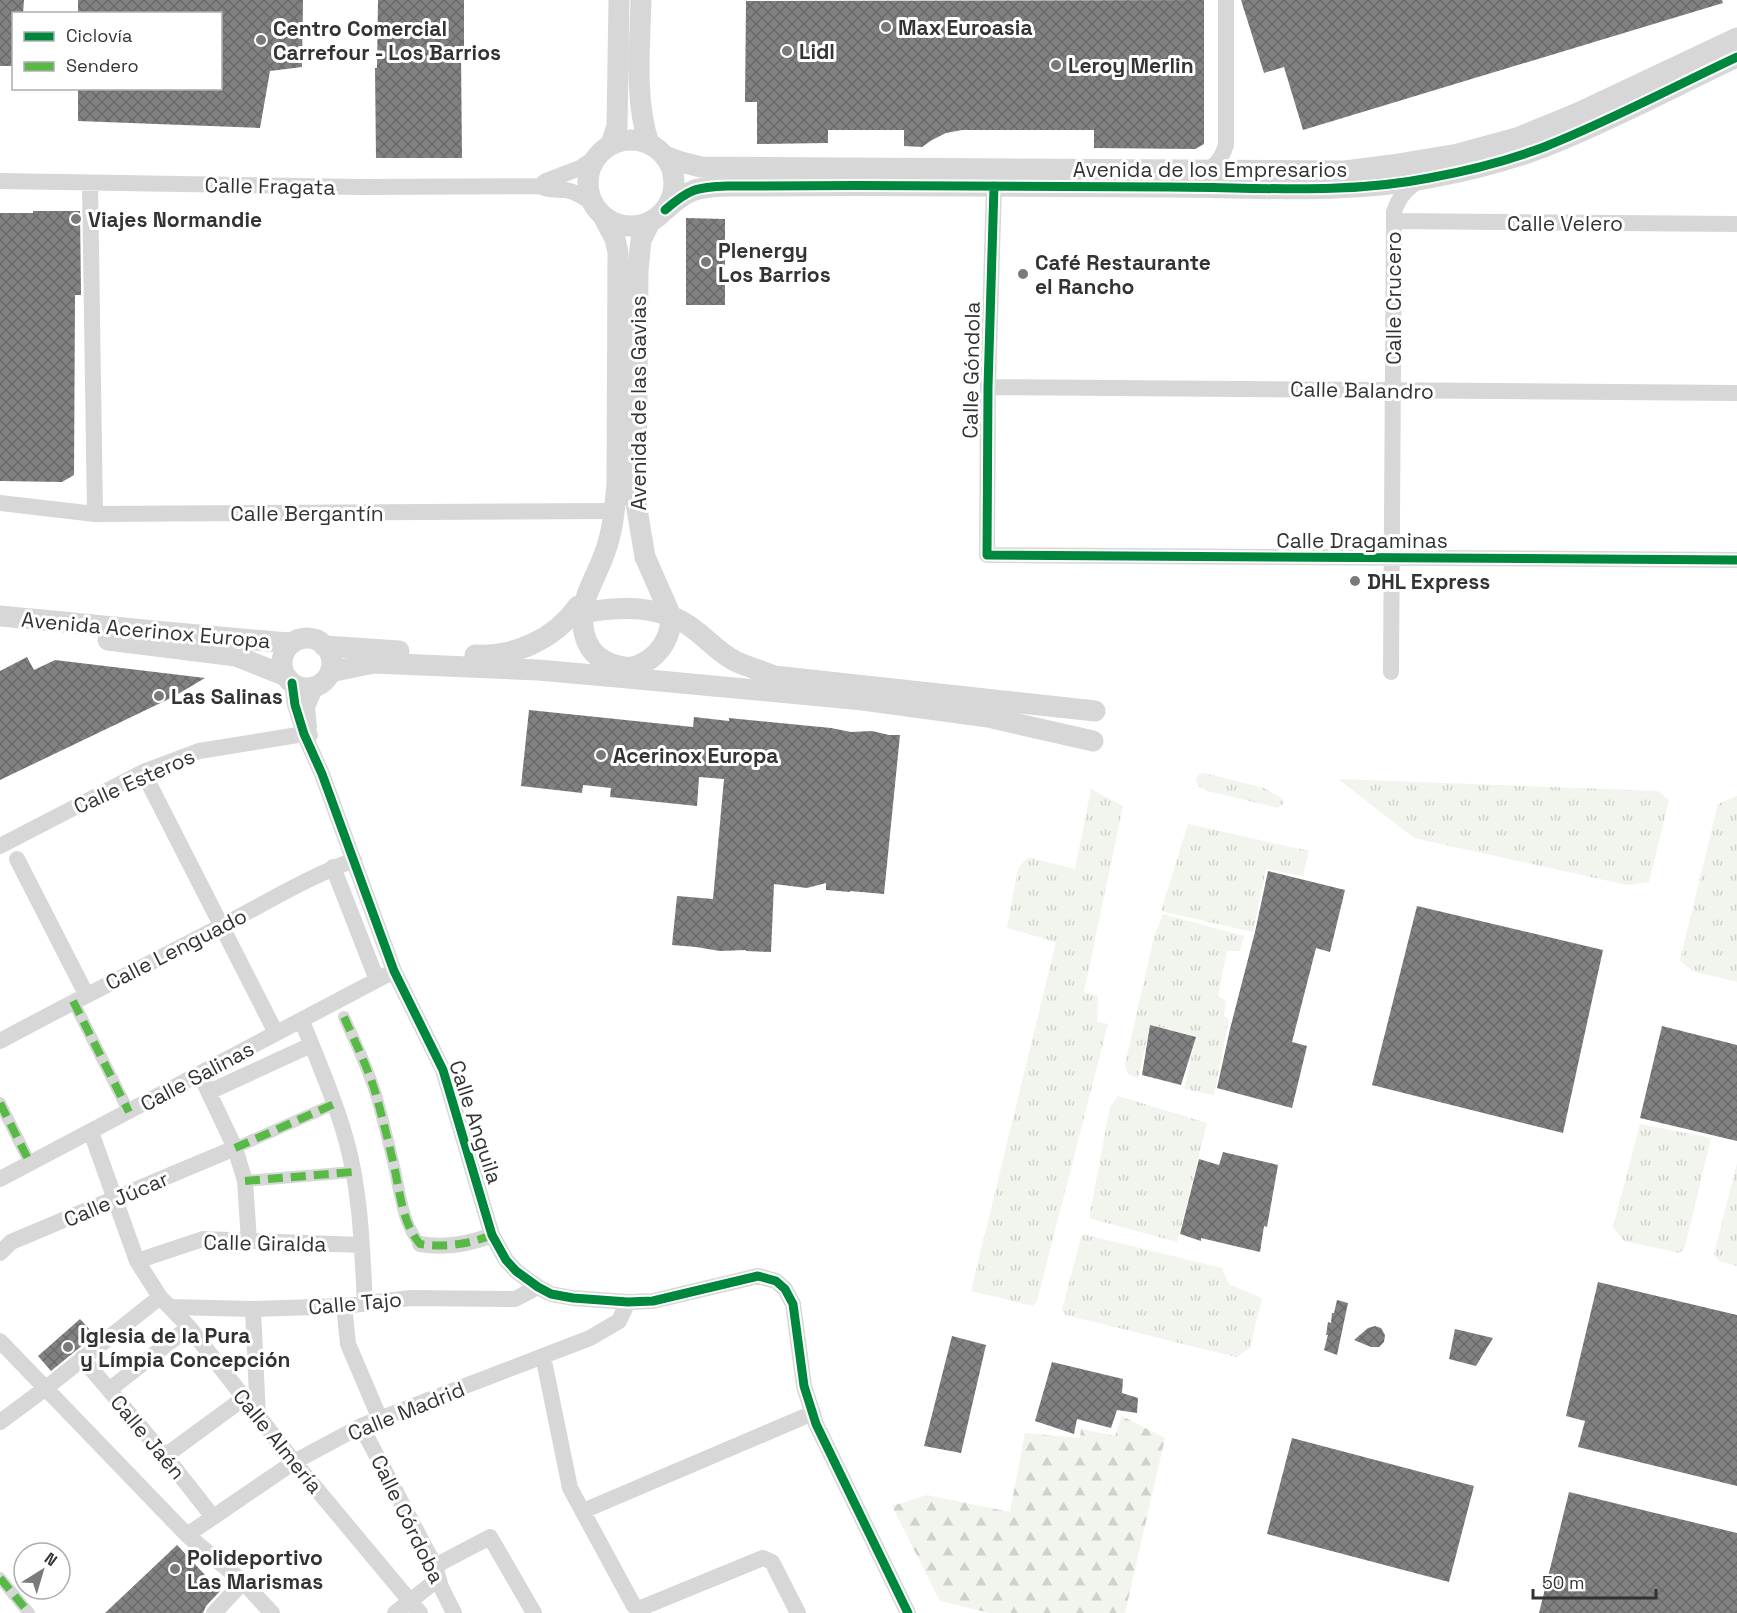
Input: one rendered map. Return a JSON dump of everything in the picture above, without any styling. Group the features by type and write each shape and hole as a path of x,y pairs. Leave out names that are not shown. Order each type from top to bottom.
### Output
{"street":[{"path":"619,0 617,126 588,175 587,184 598,210 622,226 641,225 658,216 673,192 674,183 673,173 656,150 642,119 639,86 641,0"},
{"path":"1205,171 1220,160 1226,145 1226,0"},
{"name":"Avenida de los Empresarios","path":"656,150 681,162 701,167 1345,171 1458,154 1517,138 1578,113 1737,38"},
{"name":"Avenida de los Empresarios","path":"658,216 690,191 702,187 994,186 1321,189 1421,180 1541,148 1737,57"},
{"path":"603,151 630,140 656,150"},
{"path":"1226,145 1233,160 1245,171"},
{"name":"Calle Fragata","path":"540,186 546,181 580,168 603,151"},
{"name":"Calle Crucero","path":"1391,672 1394,217 1397,201 1407,188 1421,180"},
{"name":"Calle Fragata","path":"0,181 360,187 540,186 547,190 574,192 598,210"},
{"path":"90,184 95,514"},
{"name":"Calle Góndola","path":"987,555 988,387 994,186"},
{"name":"Calle Crucero","path":"1369,186 1383,195 1394,217"},
{"name":"Avenida de las Gavias","path":"580,608 606,550 617,483 618,252 615,239 598,210"},
{"name":"Avenida de las Gavias","path":"658,216 641,240 638,270 636,503 645,557 671,616"},
{"name":"Calle Velero","path":"1394,217 1737,224"},
{"name":"Calle Balandro","path":"988,387 1737,393"},
{"name":"Calle Bergantín","path":"0,503 95,514 614,512"},
{"name":"Calle Dragaminas","path":"987,555 1737,560"},
{"path":"580,608 585,639 592,650 606,662 632,668 736,682 755,690"},
{"path":"324,646 490,656 522,648 544,638 580,608 643,609 671,616 689,625 717,650 735,661 774,676 1095,711"},
{"name":"Avenida Acerinox Europa","path":"0,616 292,644"},
{"path":"497,668 541,663 615,670 632,668 650,660 662,648 668,636 671,616"},
{"name":"Avenida Acerinox Europa","path":"0,627 236,656 289,679"},
{"path":"323,679 331,658 324,646 319,642 305,639 292,644 282,658 283,670 289,679 304,688 323,679 374,663 497,668 863,700 988,717 1093,741"},
{"name":"Calle Anguila","path":"289,679 295,705 394,971 443,1070 492,1235 506,1260 516,1272 538,1287 551,1294 573,1298 628,1302 653,1301 758,1276 776,1281 785,1290 793,1304 804,1386 813,1413"},
{"name":"Calle Anguila","path":"307,735 308,707 323,679"},
{"name":"Calle Esteros","path":"0,846 143,772 199,751 307,735"},
{"path":"143,772 276,1034"},
{"path":"17,859 129,1112"},
{"name":"Calle Lenguado","path":"0,1041 333,867 354,860"},
{"path":"333,867 377,980"},
{"name":"Calle Salinas","path":"0,1179 394,971"},
{"path":"344,1017 373,1086 403,1208 409,1226 420,1244 430,1246 461,1243 476,1241 492,1235"},
{"path":"302,1021 346,1137 353,1172 365,1304"},
{"path":"209,1092 311,1045"},
{"path":"200,1074 235,1149 245,1181 249,1241"},
{"path":"0,1103 30,1163"},
{"path":"235,1149 334,1104"},
{"name":"Calle Almería","path":"91,1132 137,1261 165,1302 189,1327 294,1462 415,1607"},
{"name":"Calle Júcar","path":"0,1253 11,1242 235,1149"},
{"path":"245,1181 353,1172"},
{"name":"Calle Giralda","path":"137,1261 203,1239 361,1245"},
{"name":"Calle Tajo","path":"165,1302 253,1309 344,1306 410,1298 514,1299 538,1287"},
{"path":"0,1422 82,1358 165,1302"},
{"name":"Calle Madrid","path":"187,1535 294,1462 361,1426 590,1338 620,1322 628,1302"},
{"path":"344,1306 348,1344 380,1419"},
{"path":"253,1309 258,1417"},
{"path":"109,1390 189,1327"},
{"path":"0,1341 187,1535 243,1582 272,1613"},
{"path":"543,1356 570,1488 631,1603 636,1608 641,1608 763,1558 772,1562 798,1613"},
{"name":"Calle Jaén","path":"82,1358 213,1517"},
{"path":"165,1456 244,1398"},
{"path":"583,1511 813,1413 816,1424 907,1613"},
{"name":"Calle Córdoba","path":"361,1426 436,1572 454,1613"},
{"path":"395,1613 415,1607 436,1572 490,1537 534,1613"},
{"path":"0,1578 28,1613"},
{"path":"214,1613 243,1582"}],"green space":[{"path":"1204,773 1264,788 1283,799 1284,803 1278,808 1207,791 1198,786 1196,779 1199,774"},
{"path":"1338,779 1658,791 1669,800 1649,882 1627,885 1414,838"},
{"path":"1091,789 1123,806 1084,992 1098,996 1097,1022 1108,1024 1037,1301 1033,1306 971,1291 1056,942 1007,928 1018,869 1028,857 1075,869"},
{"path":"1737,796 1737,982 1692,971 1680,960 1718,804"},
{"path":"1188,824 1309,851 1303,876 1266,869 1253,932 1161,911"},
{"path":"1163,914 1244,936 1240,951 1227,951 1218,996 1226,1001 1224,1016 1229,1019 1214,1095 1184,1089 1196,1037 1150,1025 1138,1078 1128,1074 1125,1065 1154,937"},
{"path":"1118,1096 1207,1123 1177,1242 1089,1218 1110,1107"},
{"path":"1640,1124 1711,1138 1685,1247 1680,1253 1624,1241 1613,1227"},
{"path":"1737,1163 1737,1266 1719,1261 1714,1254"},
{"path":"1082,1234 1222,1268 1229,1284 1262,1298 1250,1348 1236,1357 1066,1315 1062,1310"},
{"path":"1122,1416 1165,1438 1125,1613 990,1613 940,1601 892,1506 927,1495 1010,1512 1025,1433 1080,1438 1081,1429 1115,1436"}],"building":[{"path":"0,0 24,0 23,12 12,12 12,66 0,66"},
{"name":"Centro Comercial Carrefour - Los Barrios","path":"78,0 303,0 302,67 270,71 260,128 78,121 78,90 222,90 222,12 78,12"},
{"path":"378,0 464,0 464,54 461,54 462,158 376,158 375,68 377,68"},
{"name":"Leroy Merlin","path":"1204,0 1204,144 1195,149 1094,148 1094,130 962,130 946,133 922,147 904,146 904,130 828,130 828,143 757,144 757,102 745,102 746,1"},
{"path":"1241,0 1722,0 1723,3 1303,130 1284,67 1264,73"},
{"path":"33,211 80,211 81,295 75,295 74,475 62,482 0,481 0,213 33,213"},
{"name":"Plenergy Los Barrios","path":"686,218 725,219 725,305 686,305"},
{"path":"27,657 34,670 55,660 205,678 173,697 0,780 0,671"},
{"path":"529,710 693,727 694,717 729,721 729,718 851,732 872,731 900,735 884,894 826,890 826,883 807,888 774,884 771,952 720,951 672,945 677,896 713,899 724,779 699,777 697,806 610,797 611,788 583,785 582,793 521,786"},
{"path":"1268,871 1345,890 1330,952 1316,948 1292,1042 1307,1046 1292,1108 1217,1088"},
{"path":"1417,906 1603,950 1563,1133 1372,1085"},
{"path":"1150,1025 1196,1037 1181,1085 1142,1075"},
{"path":"1662,1026 1737,1045 1737,1141 1640,1118"},
{"path":"1223,1152 1278,1165 1260,1252 1201,1238 1201,1241 1180,1234 1199,1159 1219,1165"},
{"path":"1598,1282 1737,1315 1737,1486 1578,1447 1585,1421 1566,1416"},
{"path":"1337,1300 1348,1303 1337,1355 1324,1350 1328,1335 1326,1335 1328,1322 1331,1323"},
{"name":"Iglesia de la Pura y Límpia Concepción","path":"80,1319 95,1335 51,1371 38,1356"},
{"path":"1375,1326 1381,1328 1385,1335 1384,1342 1379,1347 1371,1347 1354,1340 1368,1328"},
{"path":"1455,1329 1493,1338 1476,1366 1449,1359"},
{"path":"952,1336 986,1345 961,1453 924,1446"},
{"path":"1052,1362 1123,1379 1122,1393 1138,1398 1137,1413 1117,1410 1111,1428 1077,1419 1074,1434 1035,1421"},
{"path":"1292,1438 1474,1486 1449,1582 1267,1534"},
{"path":"1569,1492 1737,1533 1737,1613 1539,1613"},
{"name":"Polideportivo Las Marismas","path":"177,1545 220,1591 206,1606 203,1613 105,1613"}],"marked path":[{"path":"73,1001 129,1112"},
{"path":"344,1017 374,1088 403,1207 414,1236 420,1244 438,1246 466,1243 492,1235"},
{"path":"0,1103 30,1163"},
{"path":"235,1148 334,1104"},
{"path":"245,1181 353,1172"},
{"path":"0,1578 29,1613"}],"cycle path":[{"path":"665,210 694,190 728,186 1300,189 1365,187 1397,183 1472,169 1544,147 1617,115 1737,57"},
{"path":"994,186 988,387 987,555 1737,560"},
{"path":"292,683 295,705 304,734 322,774 394,971 443,1070 492,1235 506,1260 516,1271 538,1287 551,1294 573,1298 628,1302 653,1301 758,1276 776,1281 785,1289 793,1304 804,1386 816,1424 908,1613"}],"place":[{"name":"Max Euroasia","path":"886,27"},
{"name":"Centro Comercial Carrefour - Los Barrios","path":"261,40"},
{"name":"Lidl","path":"787,51"},
{"name":"Leroy Merlin","path":"1056,65"},
{"name":"Viajes Normandie","path":"76,219"},
{"name":"Plenergy Los Barrios","path":"706,262"},
{"name":"Café Restaurante el Rancho","path":"1023,274"},
{"name":"DHL Express","path":"1355,581"},
{"name":"Las Salinas","path":"159,696"},
{"name":"Acerinox Europa","path":"601,755"},
{"name":"Iglesia de la Pura y Límpia Concepción","path":"68,1347"},
{"name":"Polideportivo Las Marismas","path":"175,1569"}]}
